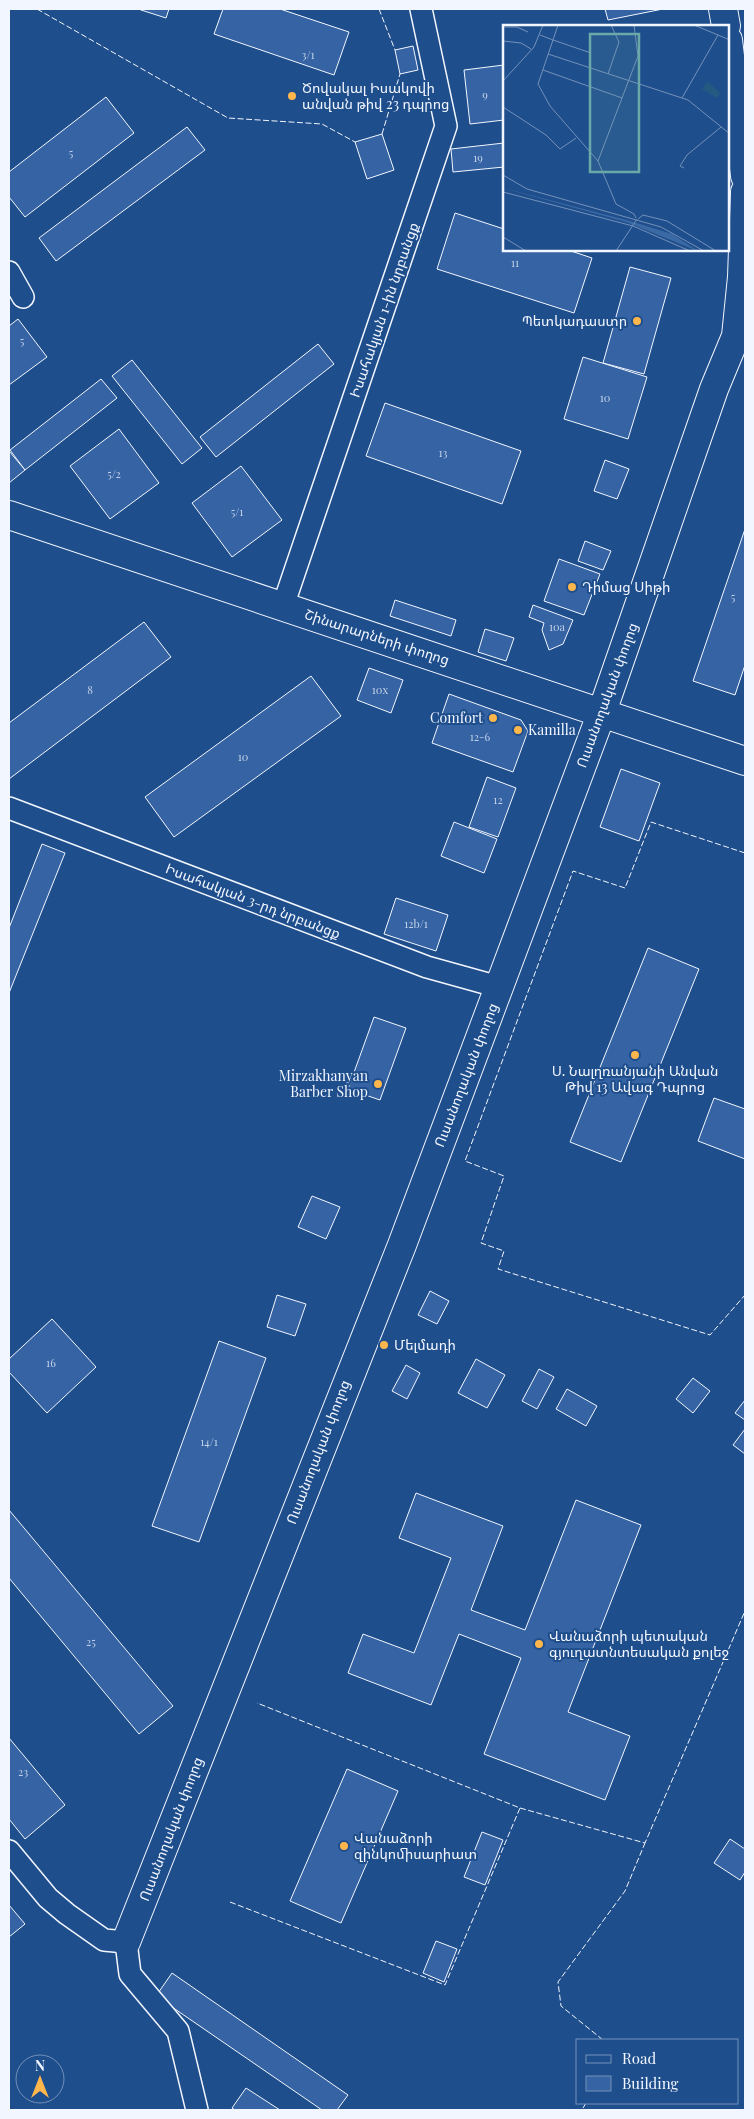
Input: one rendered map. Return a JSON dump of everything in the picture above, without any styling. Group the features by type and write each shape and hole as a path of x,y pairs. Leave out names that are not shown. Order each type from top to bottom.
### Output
{"street":[{"name":"Իսահակյան 1-ին նրբանցք","path":"283,606 312,528 446,126 421,9"},
{"path":"723,9 726,25"},
{"path":"729,47 739,113 745,176"},
{"name":"Ուսանողական փողոց","path":"126,1942 402,1245 500,987 602,712 714,389 736,336 742,277 745,192"},
{"path":"9,272 23,297"},
{"name":"Շինարարների փողոց","path":"9,515 745,761"},
{"name":"Իսահակյան 3-րդ նրբանցք","path":"9,808 427,967 500,987"},
{"path":"9,1851 48,1898 67,1914 104,1940 126,1942 130,1974 178,2031 197,2110"}],"building":[{"path":"138,9 169,9 166,18"},
{"path":"223,9 280,9 349,32 334,75 214,34"},
{"path":"605,9 663,9 608,20"},
{"path":"413,46 418,70 400,74 395,50"},
{"path":"503,65 503,120 470,124 464,70"},
{"path":"106,97 134,133 25,217 9,197 9,172"},
{"path":"187,127 205,150 56,261 39,238"},
{"path":"382,134 394,170 367,179 355,142"},
{"path":"503,143 503,167 453,172 451,149"},
{"path":"455,213 503,229 503,251 571,251 592,258 574,313 437,269"},
{"name":"Պետկադաստր","path":"630,267 671,278 644,374 603,363"},
{"path":"18,319 47,357 9,385 9,326"},
{"path":"318,344 334,364 216,457 200,437"},
{"path":"583,357 647,377 628,439 564,419"},
{"path":"132,360 202,448 182,464 112,376"},
{"path":"101,379 117,398 25,470 10,450"},
{"path":"385,403 521,451 502,504 366,456"},
{"path":"119,429 159,483 110,519 70,466"},
{"path":"9,451 25,470 9,483"},
{"path":"605,460 629,469 617,499 594,491"},
{"path":"241,466 282,520 232,557 192,503"},
{"path":"745,529 745,665 735,695 693,681"},
{"path":"585,541 611,551 603,570 578,561"},
{"name":"Դիմաց Սիթի","path":"559,559 600,574 584,615 544,601"},
{"path":"395,600 456,620 451,636 390,616"},
{"path":"533,605 573,620 563,644 549,650 542,630 544,623 529,617"},
{"path":"144,622 171,657 9,779 9,723"},
{"path":"485,629 514,638 506,661 478,652"},
{"path":"369,668 403,680 391,713 357,700"},
{"path":"311,676 341,716 174,837 145,797"},
{"path":"449,694 521,720 528,731 513,772 432,743"},
{"path":"621,769 660,783 639,841 600,827"},
{"path":"487,777 516,788 498,837 469,827"},
{"path":"454,822 497,839 484,873 441,856"},
{"path":"42,844 65,853 9,993 9,928"},
{"path":"396,898 448,915 436,951 384,934"},
{"name":"Ս. Նալղռանյանի Անվան Թիվ 13 Ավագ Դպրոց","path":"648,948 699,969 621,1162 570,1142"},
{"path":"374,1017 406,1028 380,1100 348,1089"},
{"path":"714,1098 745,1109 745,1159 698,1141"},
{"path":"312,1196 340,1207 326,1239 298,1227"},
{"path":"430,1291 449,1301 437,1324 418,1315"},
{"path":"277,1295 306,1304 295,1336 267,1327"},
{"path":"52,1319 96,1367 47,1413 9,1372 9,1359"},
{"path":"219,1341 266,1358 199,1542 152,1526"},
{"path":"476,1359 505,1375 487,1408 458,1393"},
{"path":"406,1365 420,1373 407,1399 392,1391"},
{"path":"539,1369 554,1377 537,1409 522,1401"},
{"path":"693,1378 710,1391 693,1413 676,1399"},
{"path":"567,1389 597,1406 586,1426 556,1409"},
{"path":"745,1400 745,1420 735,1413"},
{"path":"745,1429 745,1454 733,1445"},
{"name":"Վանաձորի պետական գյուղատնտեսական քոլեջ","path":"416,1493 503,1526 471,1610 525,1630 576,1500 641,1525 568,1712 630,1736 605,1800 484,1754 521,1658 459,1634 431,1705 348,1673 363,1634 414,1653 451,1558 399,1538"},
{"path":"9,1510 173,1706 139,1734 9,1578"},
{"path":"9,1738 65,1805 25,1839 9,1819"},
{"name":"Վանաձորի զինկոմիսարիատ","path":"347,1769 398,1791 341,1923 290,1901"},
{"path":"482,1832 503,1840 485,1885 464,1877"},
{"path":"730,1839 745,1849 745,1872 740,1880 714,1863"},
{"path":"9,1905 25,1924 9,1937"},
{"path":"436,1941 457,1949 444,1982 423,1973"},
{"path":"172,1973 348,2095 337,2110 322,2110 156,1996"},
{"path":"246,2088 280,2110 235,2110 232,2108"}],"fence":[{"path":"37,9 228,118 322,124 355,142"},
{"path":"379,9 395,50"},
{"path":"382,134 400,74"},
{"path":"745,853 651,822 625,888 573,871 465,1161 504,1176 481,1243 504,1251 498,1269 710,1335 745,1295"},
{"path":"520,1808 645,1843 745,1611"},
{"path":"230,1902 445,1985 520,1808 257,1703"},
{"path":"602,2039 561,2006 558,1982 625,1891 645,1843"},
{"path":"583,2108 585,2104"}],"place":[{"name":"Ծովակալ Իսակովի անվան թիվ 23 դպրոց","path":"292,96"},
{"name":"Պետկադաստր","path":"637,321"},
{"name":"Դիմաց Սիթի","path":"572,587"},
{"name":"Comfort","path":"493,718"},
{"name":"Kamilla","path":"518,730"},
{"name":"Ս. Նալղռանյանի Անվան Թիվ 13 Ավագ Դպրոց","path":"635,1055"},
{"name":"Mirzakhanyan Barber Shop","path":"378,1084"},
{"name":"Մելմադի","path":"384,1345"},
{"name":"Վանաձորի պետական գյուղատնտեսական քոլեջ","path":"539,1644"},
{"name":"Վանաձորի զինկոմիսարիատ","path":"344,1846"}]}
